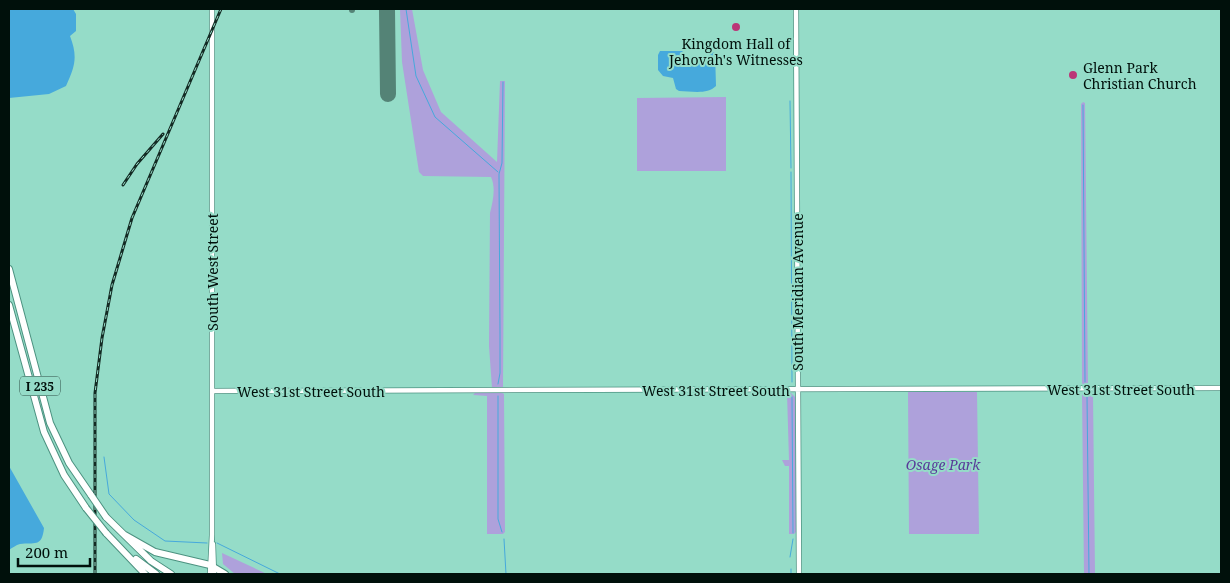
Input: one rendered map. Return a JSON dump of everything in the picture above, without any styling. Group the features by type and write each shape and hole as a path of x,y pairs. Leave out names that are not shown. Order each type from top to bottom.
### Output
{"highway":[{"name":"I 235","path":"9,269 50,423 66,458 106,517 152,560 171,574"},
{"name":"I 235","path":"9,305 44,432 64,475 86,508 106,533 117,544 156,574"},
{"path":"125,535 149,550 225,574"},
{"path":"117,544 145,574"}],"street":[{"name":"South West Street","path":"210,574 213,569 212,9"},
{"name":"South Meridian Avenue","path":"796,9 799,574"},
{"name":"West 31st Street South","path":"212,391 1221,388"}],"green space":[{"path":"400,9 412,9 423,70 441,112 497,162 500,81 505,81 503,388 492,388 489,346 490,213 494,195 493,181 491,177 423,176 419,172 402,62"},
{"path":"726,97 726,171 637,171 637,98"},
{"path":"1085,103 1087,386 1084,386 1082,383 1081,104"},
{"name":"Osage Park","path":"908,392 977,392 979,534 909,534"},
{"path":"475,393 504,394 505,532 503,534 487,534 487,396 473,395"},
{"path":"787,393 791,393 795,397 796,532 794,534 789,534 789,466 785,466 782,460 789,460"},
{"path":"1082,394 1093,394 1095,574 1084,574"},
{"path":"222,553 267,574 235,574 223,564"}],"water":[{"path":"9,9 73,9 76,14 76,31 70,36 75,56 72,73 66,86 49,94 9,98"},
{"path":"660,51 682,51 685,60 689,63 707,62 711,52 715,52 716,86 704,92 679,91 676,89 673,78 663,76 658,70 658,55"},
{"path":"9,466 44,528 41,539 36,543 20,544 9,550"}],"waterway":[{"path":"406,9 416,76 435,117 498,172"},
{"path":"498,384 500,373 499,174 502,163 503,82"},
{"path":"790,101 791,168"},
{"path":"1083,105 1085,382"},
{"path":"791,172 792,382"},
{"path":"1087,395 1089,574"},
{"path":"498,396 498,519 502,532"},
{"path":"792,397 793,533"},
{"path":"104,457 109,494 134,520 165,541 207,543"},
{"path":"504,539 506,574"},
{"path":"790,557 793,539"},
{"path":"217,543 280,574"},
{"path":"791,569 791,574"}],"runway":[{"path":"387,9 388,94"}],"railway":[{"path":"95,574 95,393 102,338 112,285 132,218 221,9"},
{"path":"123,185 137,164 163,134"}],"place":[{"name":"Kingdom Hall of Jehovah's Witnesses","path":"736,27"},
{"name":"Glenn Park Christian Church","path":"1073,75"}]}
